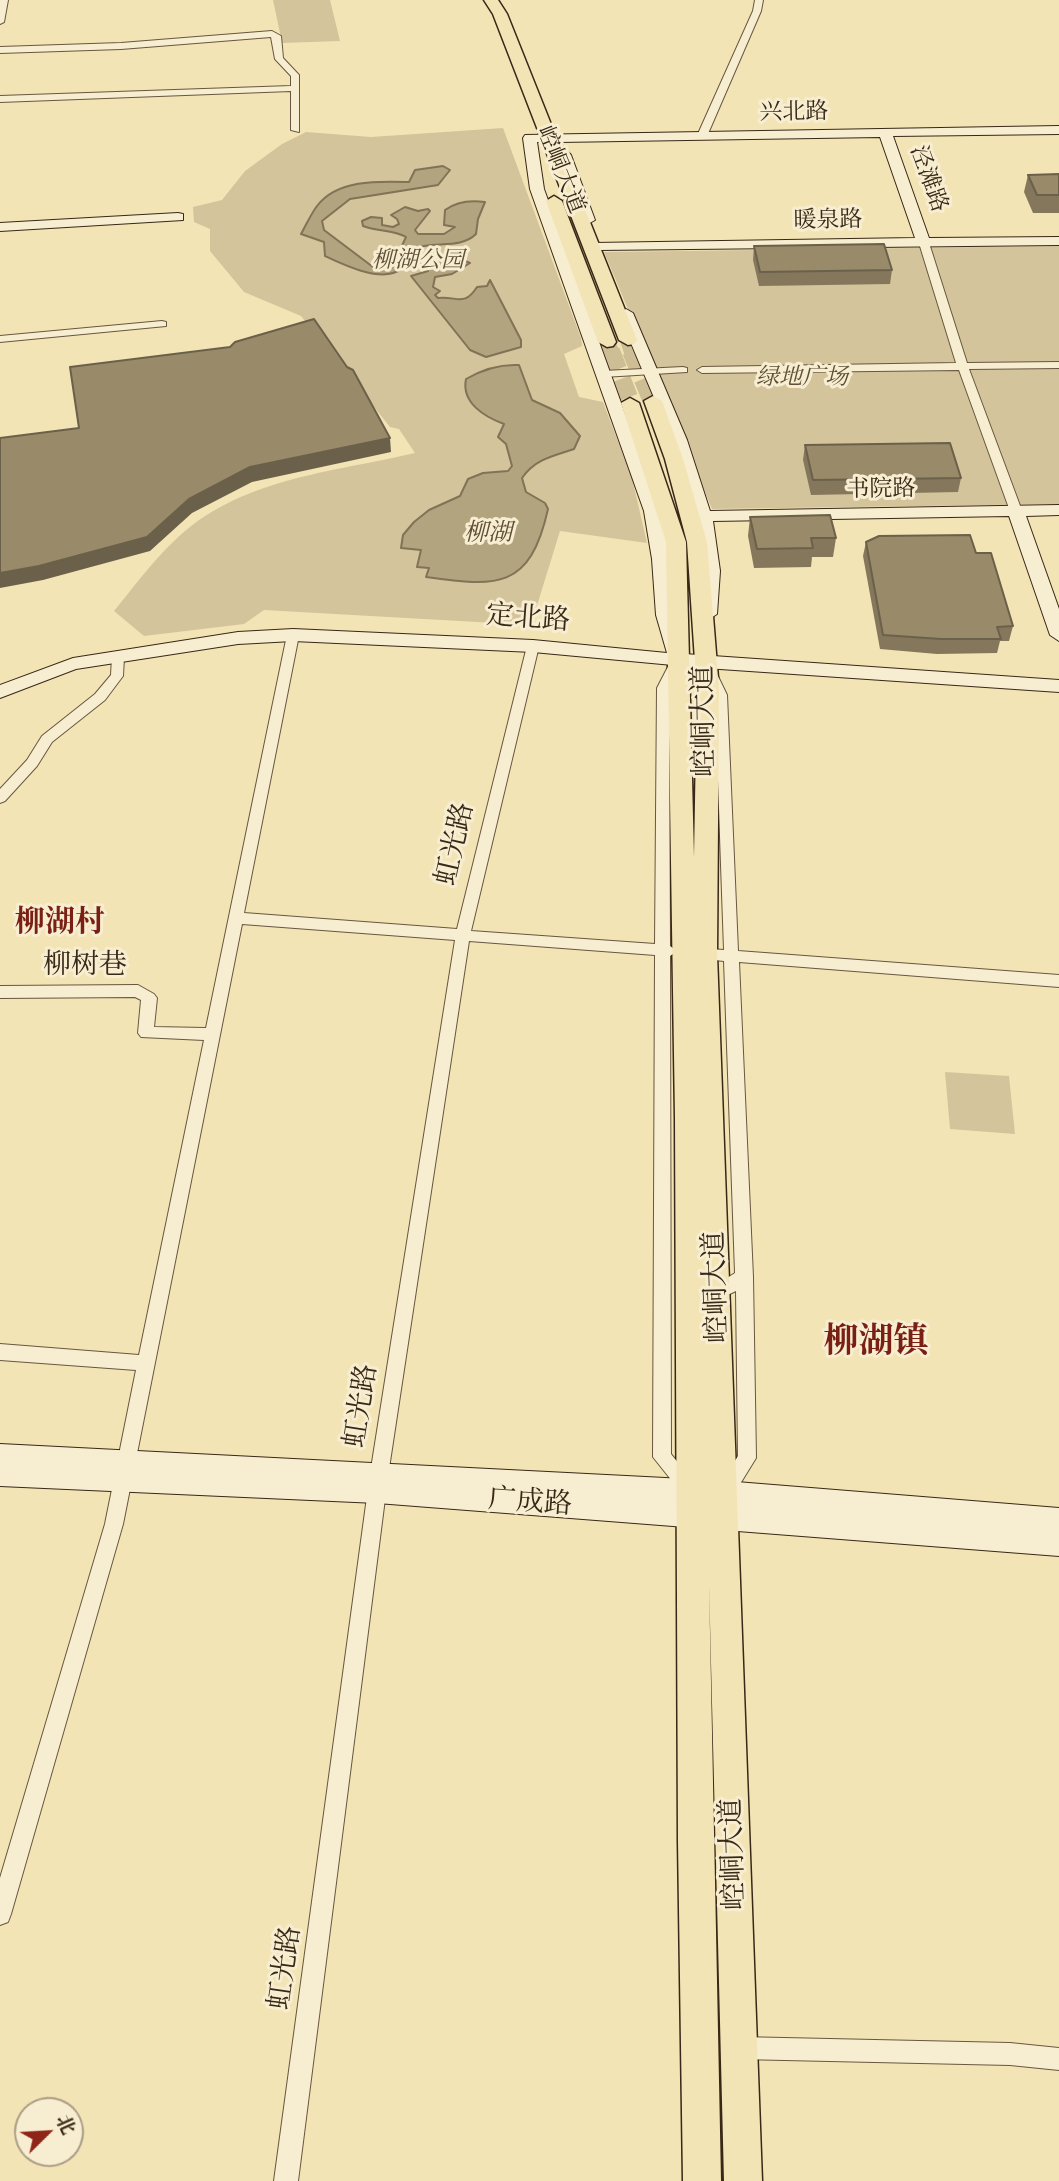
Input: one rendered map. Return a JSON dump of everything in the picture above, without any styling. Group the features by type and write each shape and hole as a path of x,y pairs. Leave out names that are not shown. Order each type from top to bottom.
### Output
{"main road":[{"path":"476,0 506,73"},
{"name":"崆峒大道","path":"491,0 500,14 628,340"},
{"name":"崆峒大道","path":"527,132 607,342"},
{"name":"崆峒大道","path":"642,402 676,542 692,661 696,953 692,1504 702,2181"},
{"name":"崆峒大道","path":"696,953 717,1293 743,2181"}],"street":[{"path":"0,21 5,0"},
{"path":"702,136 757,11 759,0"},
{"path":"0,50 121,46 272,34 277,36 279,60 295,75 296,130"},
{"path":"0,99 296,88"},
{"name":"兴北路","path":"527,132 548,138 1059,131"},
{"path":"527,132 537,189 639,468 652,511 661,559 665,615 692,661 721,695 696,953 744,1277 747,1458 724,1506"},
{"name":"泾滩路","path":"885,133 924,243"},
{"path":"548,138 564,155 647,370 688,465 703,516 711,570 692,661"},
{"path":"0,227 178,216"},
{"name":"暖泉路","path":"598,246 1059,241"},
{"path":"924,243 962,367 1059,635"},
{"path":"0,339 162,324"},
{"path":"702,370 1059,365"},
{"path":"603,373 683,370"},
{"name":"书院路","path":"703,516 1059,510"},
{"path":"0,1914 114,1524 293,635"},
{"name":"定北路","path":"0,692 73,664 238,638 293,635 533,646 692,661 1059,686"},
{"name":"虹光路","path":"286,2181 378,1483 463,935 533,646"},
{"path":"0,798 32,763 47,739 100,697 117,676 118,657"},
{"path":"236,918 1059,981"},
{"name":"柳树巷","path":"0,992 138,991 149,998 146,1033 213,1034"},
{"path":"717,1293 744,1277"},
{"path":"0,1352 147,1363"},
{"name":"广成路","path":"0,1456 125,1471"},
{"name":"广成路","path":"0,1474 125,1471 378,1483 724,1506 1059,1521"},
{"name":"广成路","path":"724,1506 1059,1543"},
{"path":"740,2048 1010,2054 1059,2059"}],"green space":[{"path":"273,0 330,0 340,41 282,43"},
{"name":"柳湖公园","path":"503,128 581,338 582,346 564,354 579,397 603,402 632,478 647,543 560,531 531,625 264,610 244,624 144,636 114,611 165,550 199,521 226,504 286,481 415,453 399,429 390,427 301,316 244,292 210,251 210,229 194,222 193,207 222,200 245,171 282,144 306,132 371,137"},
{"name":"绿地广场","path":"1059,246 1059,504 712,509 604,252"},
{"path":"945,1072 1009,1076 1015,1134 950,1129"}],"water":[{"path":"443,166 450,170 438,185 350,199 322,221 324,230 373,267 383,268 394,263 406,237 363,226 362,221 371,217 382,218 382,225 393,227 399,224 391,215 405,207 418,211 428,209 430,211 415,230 418,234 444,234 455,227 444,225 445,210 464,202 485,202 478,219 476,234 470,239 421,246 413,249 407,263 399,271 375,274 325,256 324,242 301,234 317,206 325,197 336,191 359,184 409,182 415,170"},
{"path":"431,256 446,262 454,256 470,263 452,274 435,277 433,287 440,291 435,295 438,298 464,299 477,287 487,286 490,280 521,340 521,347 486,357 470,350 411,276 428,271 425,266 417,264"},
{"name":"柳湖","path":"519,365 532,400 560,413 580,436 574,449 539,462 522,478 526,492 545,503 548,509 541,536 520,569 507,577 472,582 426,577 429,568 417,567 421,550 401,548 403,535 429,510 460,496 468,479 483,473 508,471 512,466 506,444 498,437 504,424 476,408 467,395 466,379 491,368"}],"building":[{"path":"1059,174 1059,195 1037,195 1028,175"},
{"path":"884,244 892,270 760,272 754,246"},
{"path":"314,319 347,367 353,370 390,438 250,467 189,499 147,537 39,566 0,573 0,438 79,428 70,367 230,347 235,342"},
{"path":"950,443 961,478 813,480 805,445"},
{"path":"830,515 836,538 811,538 813,548 757,549 750,517"},
{"path":"970,535 976,553 991,553 1013,626 997,627 1001,639 883,635 866,542 879,536"}],"tunnel":[{"path":"628,340 632,352"},
{"path":"607,342 611,352"},
{"path":"610,351 630,403"},
{"path":"632,351 653,401"}],"district":[{"name":"柳湖村","path":"60,923"},
{"name":"柳湖镇","path":"876,1343"}]}
